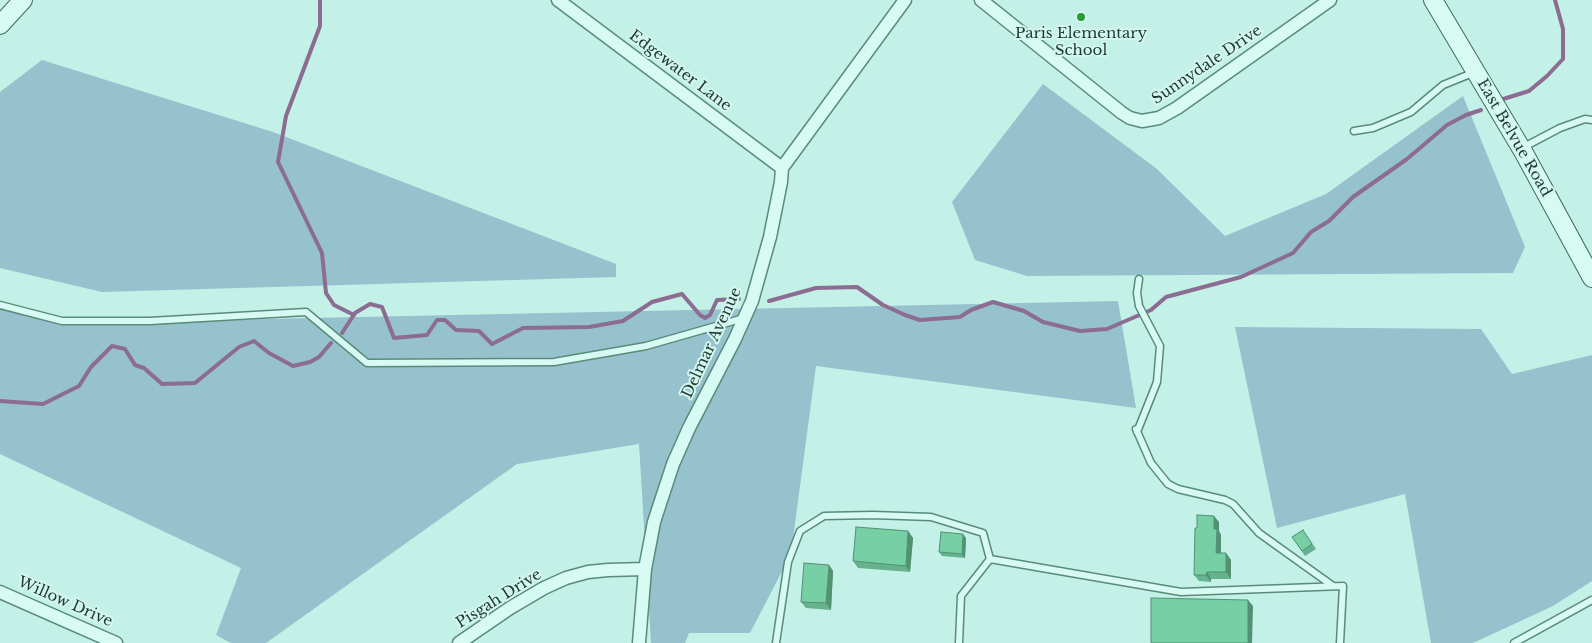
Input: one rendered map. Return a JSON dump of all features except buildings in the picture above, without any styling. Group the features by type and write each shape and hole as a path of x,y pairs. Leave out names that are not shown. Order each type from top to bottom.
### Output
{"street":[{"path":"0,25 23,0"},
{"name":"Edgewater Lane","path":"558,0 782,168"},
{"path":"782,168 904,0"},
{"name":"Sunnydale Drive","path":"981,0 1122,113 1130,118 1142,121 1159,118 1177,108 1330,0"},
{"name":"East Belvue Road","path":"1433,0 1521,149 1592,278"},
{"name":"Delmar Avenue","path":"639,643 645,569 654,522 673,464 752,300 770,237 782,182 782,168"},
{"name":"Pisgah Drive","path":"459,643 518,603 566,578 578,574 608,570 645,569"},
{"name":"Willow Drive","path":"0,592 116,643"}],"lane":[{"path":"1354,131 1373,128 1411,112 1444,85 1475,72"},
{"path":"1521,149 1560,128 1585,119 1592,120"},
{"path":"1139,279 1137,293 1139,306 1160,346 1158,382 1137,431 1151,463 1168,484 1178,489 1225,500 1233,504 1259,533 1333,586"},
{"path":"0,305 62,321 150,321 306,312 367,364 554,362 646,346 744,318"},
{"path":"776,643 788,562 800,531 824,516 873,515 931,518 983,533 990,559"},
{"path":"990,559 1181,592 1343,586 1340,643"},
{"path":"959,643 961,596 990,559"},
{"path":"1514,643 1592,600"}],"shaded area":[{"path":"42,60 273,132 616,264 616,277 102,292 0,268 0,92"},
{"path":"1043,84 1157,169 1225,236 1326,194 1463,96 1525,247 1513,273 1027,276 975,260 952,202"},
{"path":"1118,301 1136,408 816,366 791,554 750,633 689,633 685,643 651,643 639,444 517,464 266,643 231,643 216,635 241,568 0,454 0,307 76,323"},
{"path":"1235,327 1481,329 1512,374 1592,355 1592,581 1553,606 1473,643 1431,643 1405,494 1277,528"}],"waterway":[{"path":"320,0 320,26 286,116 278,162 322,253 326,293 334,305 354,315"},
{"path":"1500,100 1529,91 1563,59 1563,29 1555,0"},
{"path":"769,301 816,288 857,287 883,305 920,320 960,317 971,310 993,302 1024,311 1043,322 1080,331 1107,329 1151,310 1166,297 1241,277 1293,253 1311,232 1329,221 1353,197 1407,159 1447,125 1481,110"},
{"path":"342,333 355,313 370,304 382,307 394,338 427,335 437,320 445,320 456,330 479,331 492,344 523,328 589,327 623,321 652,302 682,294 700,315 705,318 710,315 717,300 739,299"},
{"path":"0,401 43,404 79,386 91,367 112,346 125,349 135,365 144,368 162,384 195,383 239,347 254,341 269,353 293,366 310,362 319,357 331,343"}],"place":[{"name":"Paris Elementary School","path":"1081,17"}]}
